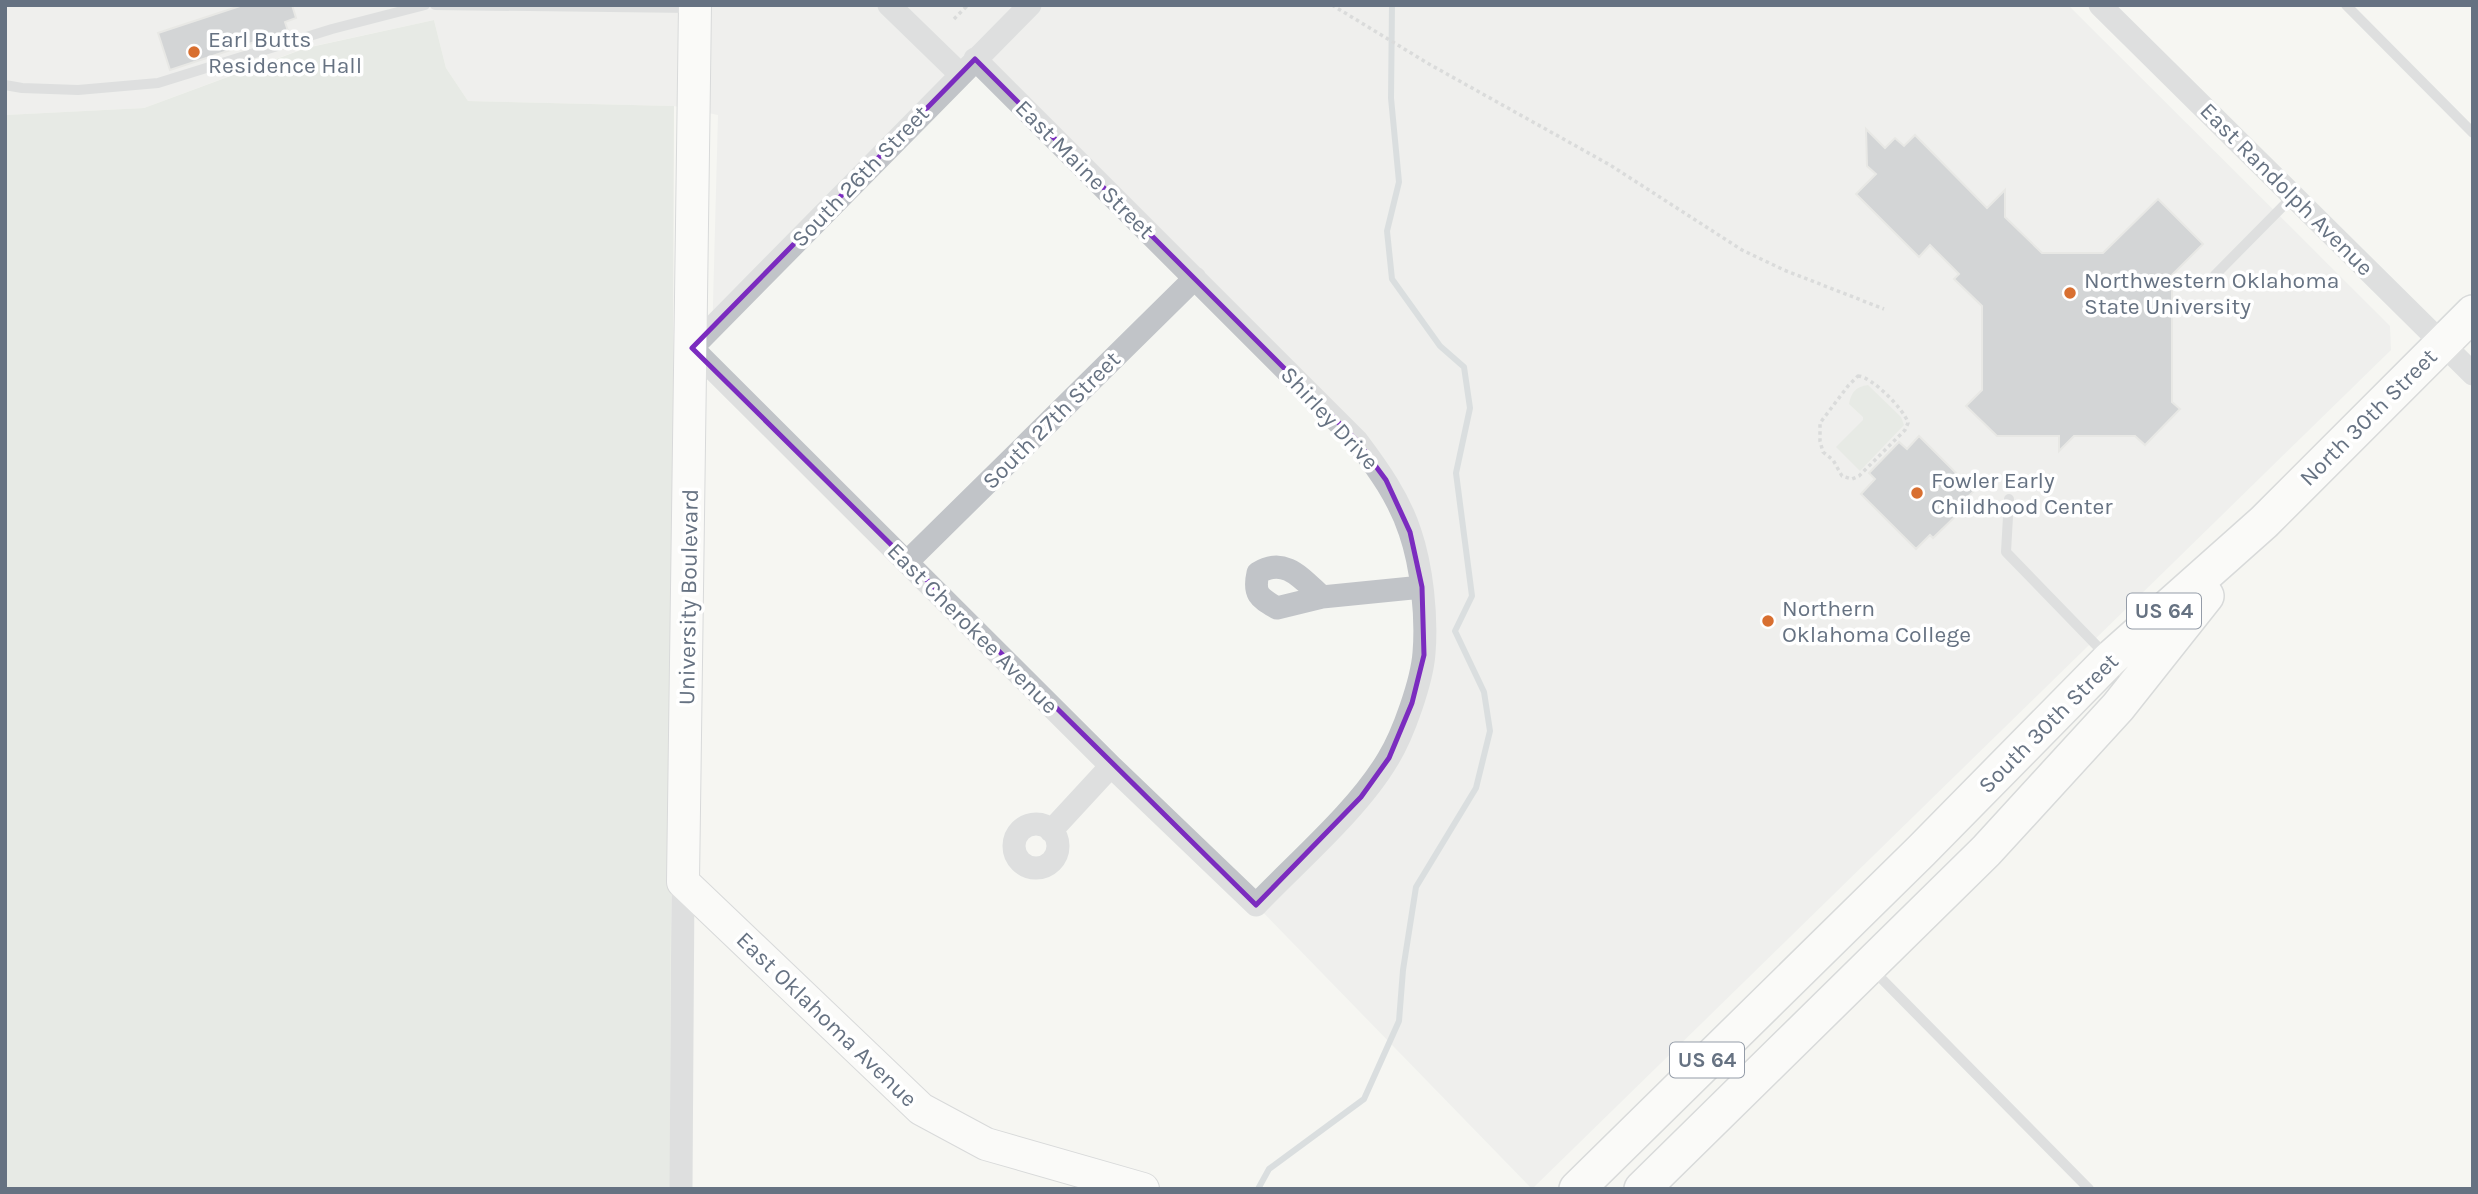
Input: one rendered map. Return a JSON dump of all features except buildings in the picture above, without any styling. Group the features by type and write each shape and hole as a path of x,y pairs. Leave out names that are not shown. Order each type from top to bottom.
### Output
{"main road":[{"name":"North 30th Street","path":"2264,522 2473,313"},
{"name":"South 30th Street","path":"1577,1189 1921,850 2110,659 2264,522"},
{"name":"South 30th Street","path":"1642,1189 1986,851 2118,708 2264,522"},
{"path":"1836,932 1869,966"}],"street":[{"name":"East Maine Street","path":"889,5 968,66 1195,278"},
{"name":"South 26th Street","path":"692,348 1030,5"},
{"name":"East Randolph Avenue","path":"2099,5 2473,374"},
{"name":"University Boulevard","path":"681,1189 695,7"},
{"name":"South 27th Street","path":"907,562 1195,278"},
{"name":"Shirley Drive","path":"1195,278 1357,440 1386,480 1410,533 1422,587 1424,655 1412,703 1389,758 1361,797 1256,905"},
{"name":"East Cherokee Avenue","path":"692,348 1111,766 1256,905"},
{"path":"1322,597 1422,587"},
{"path":"1051,831 1111,766"},
{"name":"East Oklahoma Avenue","path":"684,883 921,1109 986,1144 1143,1189"}],"lane":[{"path":"5,85 78,90 158,83 332,29 425,5"},
{"path":"435,5 695,7"},
{"path":"2346,5 2473,133"},
{"path":"2215,275 2293,195"},
{"path":"2009,499 2006,552 2135,685"},
{"path":"1869,966 2089,1189"}],"path":[{"path":"957,5 962,11"},
{"path":"954,19 965,5"},
{"path":"1332,5 1429,64 1610,165 1742,250 1784,270 1884,309"},
{"path":"1858,376 1871,381 1908,419 1907,427 1881,454 1856,479 1852,479 1838,472 1833,460 1820,447 1819,429 1822,419 1858,376"},
{"path":"1881,454 1888,461"}],"highlighted area":[{"path":"975,59 1357,441 1386,480 1410,532 1422,587 1424,655 1412,703 1389,758 1361,797 1256,905 692,348"}],"shaded area":[{"name":"Northern Oklahoma College","path":"5,5 2068,5 2390,326 2391,350 1532,1189 1256,905 1361,797 1412,703 1422,587 1386,480 976,59 712,342 718,115 674,106 468,101 446,68 434,20 305,48 144,108 5,115"},
{"path":"434,20 446,68 468,101 674,106 670,1189 5,1189 5,115 144,108 306,48"},
{"path":"1868,385 1901,417 1904,425 1860,471 1836,447 1863,420 1849,404 1855,390"}],"waterway":[{"path":"1258,1189 1269,1169 1364,1099 1399,1021 1403,970 1416,887 1476,788 1490,731 1484,692 1455,631 1472,596 1456,473 1470,408 1464,367 1440,346 1392,279 1387,231 1399,182 1391,98 1392,5"}],"place":[{"name":"Earl Butts Residence Hall","path":"194,52"},
{"name":"Northwestern Oklahoma State University","path":"2070,293"},
{"name":"Fowler Early Childhood Center","path":"1917,493"},
{"name":"Northern Oklahoma College","path":"1768,621"}]}
